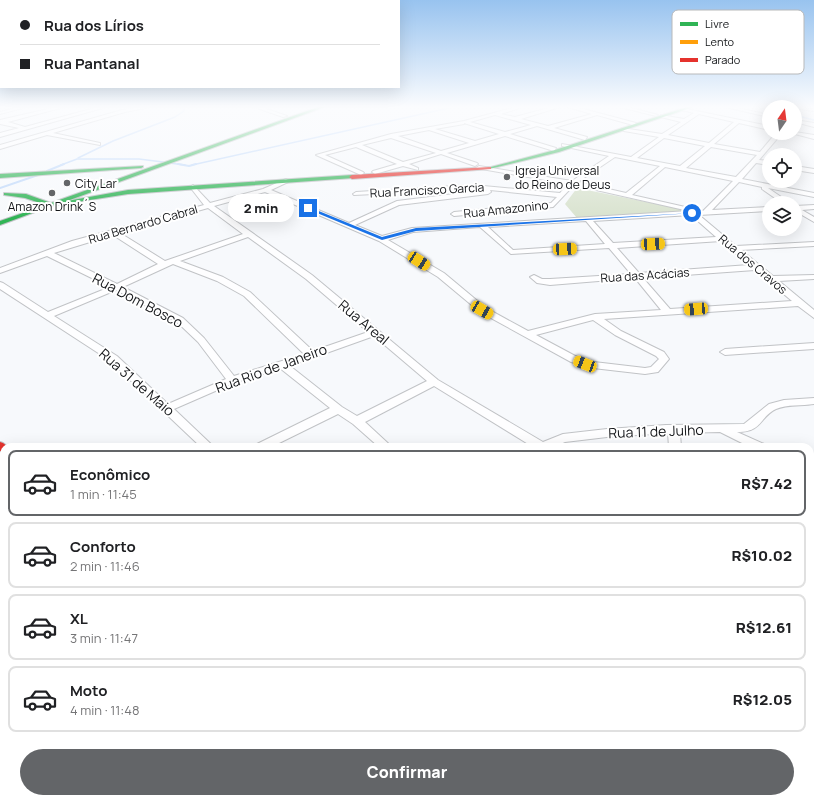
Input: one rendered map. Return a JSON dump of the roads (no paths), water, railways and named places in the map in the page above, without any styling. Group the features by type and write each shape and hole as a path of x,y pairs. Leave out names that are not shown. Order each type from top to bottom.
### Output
{"street":[{"path":"0,147 12,143"},
{"path":"0,223 48,202 207,143"},
{"path":"0,217 109,184 221,143"},
{"path":"361,173 319,155 362,143"},
{"path":"413,143 502,172 573,183 629,194 705,212"},
{"path":"375,172 473,143"},
{"path":"538,143 554,148"},
{"path":"109,184 116,190 193,187 479,165 573,143"},
{"path":"3,195 26,196 48,202 116,190 140,188 479,165 492,166 575,143"},
{"path":"631,159 652,143"},
{"path":"700,143 760,154"},
{"path":"705,212 755,161 770,143"},
{"path":"356,145 416,169"},
{"path":"681,169 708,145"},
{"path":"567,146 814,195"},
{"name":"Rua Amazonino","path":"454,214 550,206 556,203 561,195 573,183 613,156"},
{"path":"755,161 762,162"},
{"path":"492,166 502,172"},
{"path":"629,194 663,166"},
{"path":"0,176 141,167"},
{"path":"802,168 813,169"},
{"name":"Rua Bernardo Cabral","path":"0,271 47,253 114,232 265,190 286,181"},
{"path":"758,185 776,196"},
{"name":"Rua Areal","path":"193,187 209,206 309,277 434,382 491,418 536,443"},
{"name":"Rua Francisco Garcia","path":"356,194 466,187 497,188 561,195"},
{"path":"350,225 391,205 483,193 497,188"},
{"path":"265,190 382,239 441,275 482,310 575,360 593,366 645,371 654,370 664,359 660,354 618,333 595,317"},
{"path":"3,195 28,193 48,202"},
{"path":"802,208 814,207"},
{"path":"382,239 412,230 705,212 762,210"},
{"path":"802,212 814,220"},
{"name":"Rua dos Cravos","path":"692,213 814,315"},
{"path":"588,219 667,311"},
{"path":"482,225 511,252 724,239"},
{"path":"114,232 168,262 205,272 235,286 247,294 310,354"},
{"path":"46,316 116,287 168,262 249,234"},
{"path":"734,248 814,244"},
{"name":"Rua Dom Bosco","path":"47,253 180,320 201,340 232,380"},
{"name":"Rua das Acácias","path":"534,277 540,281 550,282 757,267"},
{"path":"772,279 814,277"},
{"name":"Rua 31 de Maio","path":"0,285 113,358 204,443"},
{"path":"527,334 595,317 800,303"},
{"name":"Rua Rio de Janeiro","path":"168,408 232,380 283,365 310,354 376,332"},
{"path":"725,352 814,346"},
{"path":"283,365 338,410 357,421 382,443"},
{"path":"357,421 434,382"},
{"name":"Rua 11 de Julho","path":"552,443 563,438 608,433 674,429 723,430 751,427 769,409 779,405 814,401"},
{"path":"269,443 338,410"},
{"path":"674,429 675,443"},
{"path":"723,430 751,443"}],"waterway":[{"path":"78,158 108,143"},
{"path":"194,165 289,143"},
{"path":"61,165 77,159 139,159 163,162"},
{"path":"169,163 180,164"},
{"path":"47,171 64,164"},
{"path":"180,164 185,165"},
{"path":"180,164 189,166 194,165"},
{"path":"0,188 38,175"}],"place":[{"name":"Igreja Universal do Reino de Deus","path":"507,177"},
{"name":"City Lar","path":"67,183"},
{"name":"Amazon Drink´S","path":"52,193"}]}
